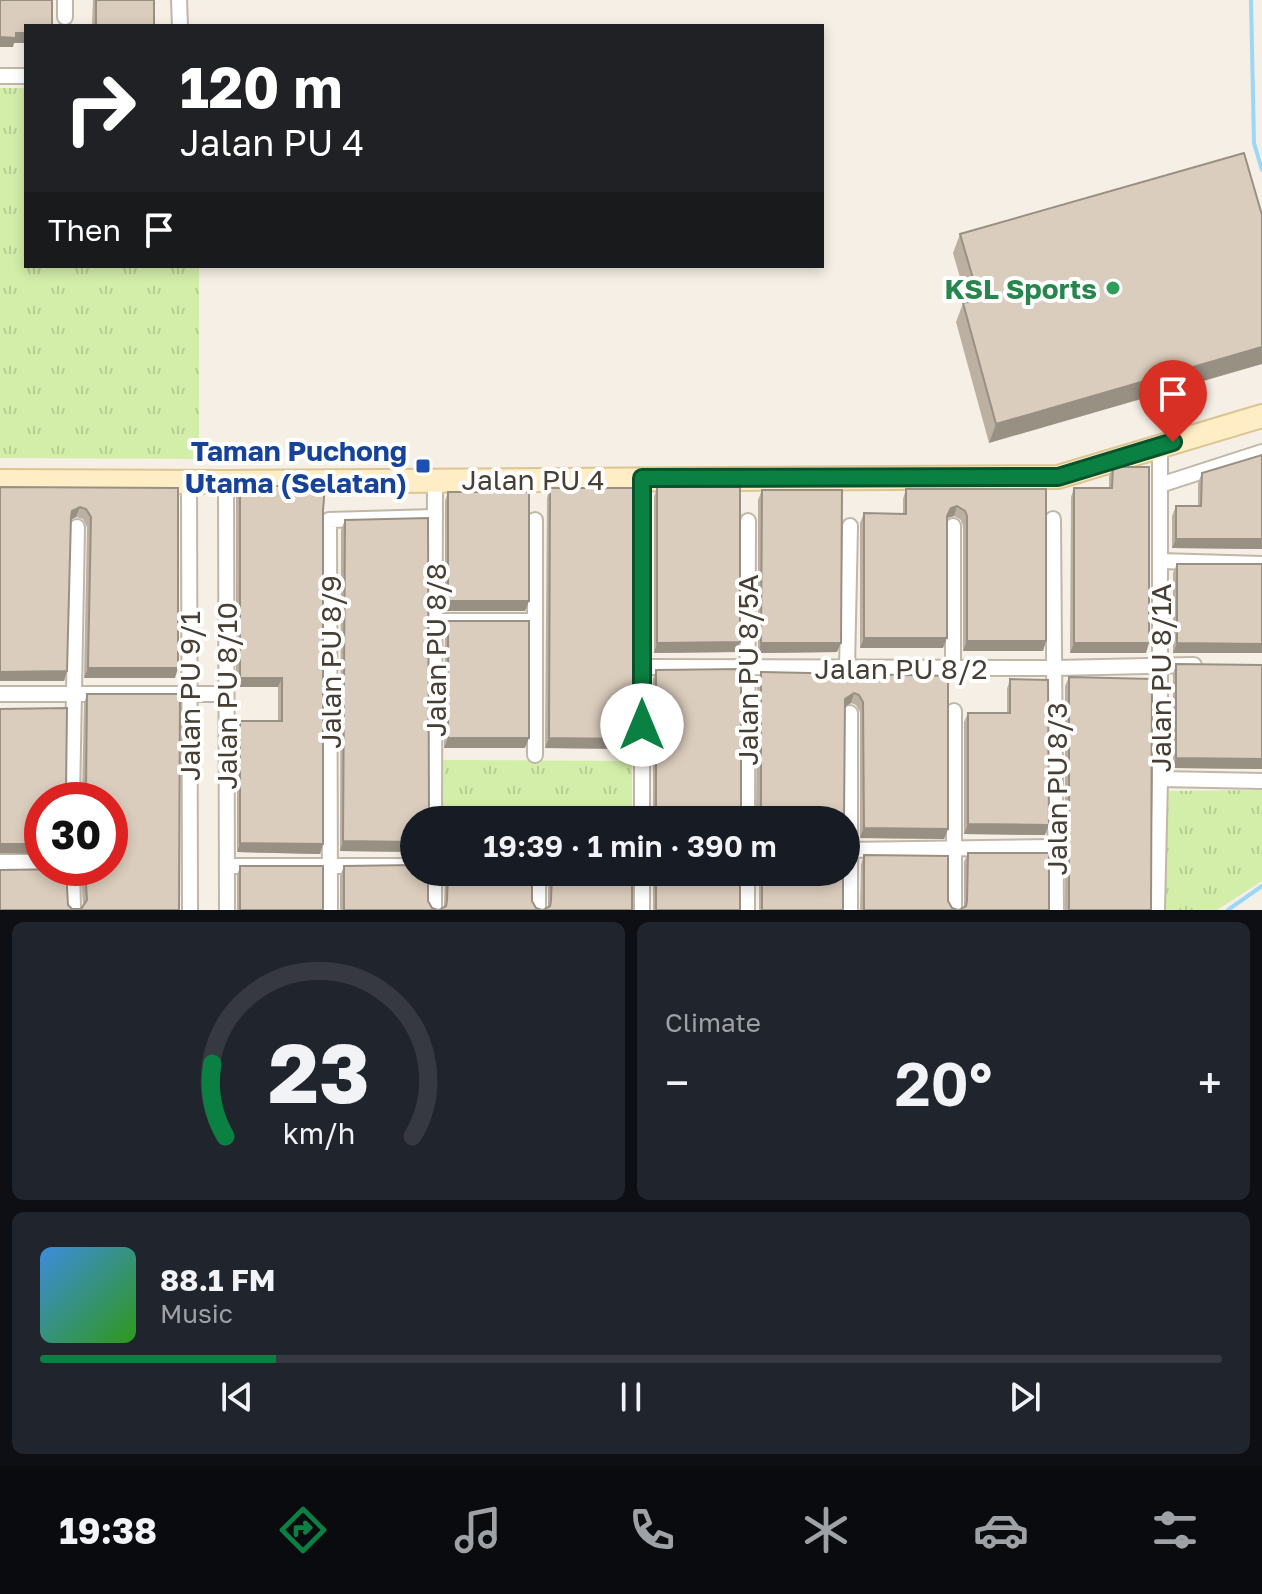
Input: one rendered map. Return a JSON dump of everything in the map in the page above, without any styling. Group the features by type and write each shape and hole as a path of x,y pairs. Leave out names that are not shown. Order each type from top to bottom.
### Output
{"street":[{"path":"65,0 65,17"},
{"path":"179,0 180,24"},
{"path":"0,76 24,76"},
{"name":"Jalan PU 4","path":"0,481 1058,477 1262,416"},
{"name":"Jalan PU 8/1A","path":"1157,910 1161,664 1160,445"},
{"path":"1160,485 1262,452"},
{"path":"642,478 642,806"},
{"name":"Jalan PU 8/8","path":"434,806 435,480"},
{"name":"Jalan PU 9/1","path":"189,481 190,910"},
{"name":"Jalan PU 8/10","path":"226,482 227,910"},
{"name":"Jalan PU 8/9","path":"330,910 329,520 435,517"},
{"name":"Jalan PU 8/3","path":"1053,519 1056,910"},
{"path":"535,520 535,755"},
{"name":"Jalan PU 8/5A","path":"747,806 748,521"},
{"path":"847,668 850,526"},
{"path":"953,526 953,668"},
{"path":"72,782 77,527"},
{"path":"1160,561 1262,564"},
{"path":"435,621 535,621"},
{"name":"Jalan PU 8/2","path":"642,667 1055,668 1204,665"},
{"path":"0,694 226,694"},
{"path":"954,711 954,910"},
{"path":"849,806 850,713"},
{"path":"1160,779 1262,781"},
{"path":"860,850 1057,847"},
{"path":"0,862 24,862"},
{"path":"227,866 400,866"},
{"path":"72,886 73,910"},
{"path":"434,886 434,910"},
{"path":"538,886 538,910"},
{"path":"642,886 642,910"},
{"path":"747,886 747,910"},
{"path":"849,886 850,910"}],"green space":[{"path":"0,88 24,88 24,268 199,268 199,459 0,458"},
{"path":"442,760 632,761 632,806 442,806"},
{"path":"1262,790 1262,881 1217,910 1166,910 1166,791"}],"building":[{"path":"0,0 52,0 52,24 24,24 24,33 16,33 16,38 0,37"},
{"path":"96,0 154,0 154,24 96,24"},
{"name":"KSL Sports","path":"1244,153 1262,215 1262,347 996,424 963,303 979,299 960,234"},
{"path":"1262,455 1262,539 1176,539 1176,506 1201,506 1202,473"},
{"path":"1113,467 1149,467 1149,643 1074,643 1074,488 1112,488"},
{"path":"240,486 325,486 323,844 240,843 240,721 282,721 282,678 240,678"},
{"path":"0,487 178,488 178,668 88,668 91,517 86,509 80,507 72,511 71,517 67,671 0,672"},
{"path":"657,487 740,487 740,642 657,643"},
{"path":"550,488 633,488 633,739 549,738"},
{"path":"906,489 1046,489 1046,641 967,641 967,516 957,506 951,508 947,516 947,638 864,638 864,513 906,514"},
{"path":"762,490 842,490 841,643 761,643"},
{"path":"448,492 529,492 529,601 448,601"},
{"path":"428,518 429,806 400,806 400,842 343,841 345,520"},
{"path":"1177,564 1262,564 1262,644 1177,643"},
{"path":"448,621 529,621 529,738 448,738"},
{"path":"1176,664 1262,665 1262,759 1176,758"},
{"path":"741,669 741,806 656,806 656,670"},
{"path":"761,672 948,676 948,829 864,828 863,702 854,693 845,699 844,806 761,806"},
{"path":"1069,677 1152,679 1151,910 1069,910"},
{"path":"1010,679 1048,680 1049,825 968,824 968,713 1010,713"},
{"path":"87,694 180,694 179,910 0,910 0,870 24,870 24,886 67,886 68,905 72,909 81,909 87,900 86,886 128,886 128,782 86,782"},
{"path":"67,708 66,782 24,782 24,844 0,844 0,709"},
{"path":"968,853 1049,853 1049,910 959,910 966,906 967,901"},
{"path":"864,855 948,856 948,901 952,908 958,910 864,910"},
{"path":"400,865 400,886 428,886 428,901 432,908 438,910 344,910 344,866"},
{"path":"240,866 323,866 323,910 240,910"},
{"path":"448,886 532,886 532,901 536,908 542,910 439,910 446,906"},
{"path":"552,886 632,886 632,910 543,910 550,906"},
{"path":"656,886 740,886 740,910 656,910"},
{"path":"762,886 843,886 843,910 762,910"}],"waterway":[{"path":"1251,0 1254,143 1262,170"},
{"path":"1228,910 1262,886"}],"place":[{"name":"KSL Sports","path":"1113,288"},
{"name":"Taman Puchong Utama (Selatan)","path":"423,466"}],"route":[{"path":"642,725 642,478 1058,477 1173,442"}]}
